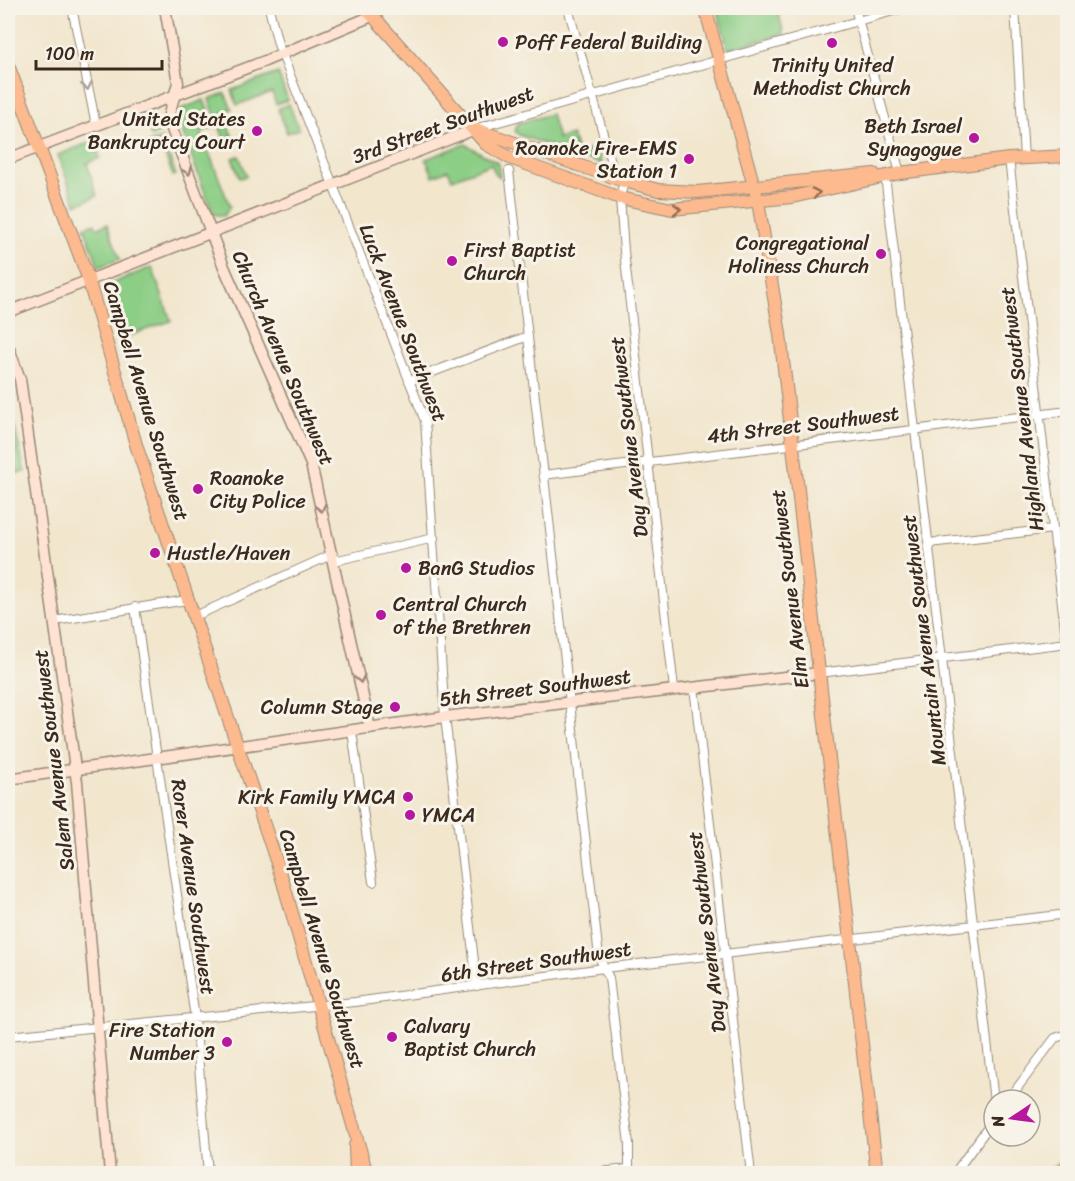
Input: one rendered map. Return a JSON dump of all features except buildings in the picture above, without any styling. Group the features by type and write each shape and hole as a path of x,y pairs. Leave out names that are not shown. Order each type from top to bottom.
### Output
{"main road":[{"name":"Elm Avenue Southwest","path":"705,8 758,201 780,334 877,1173"},
{"path":"373,10 486,144 510,158 620,198 672,209 758,201 825,191 885,175 1010,159 1068,156"},
{"name":"Campbell Avenue Southwest","path":"8,65 89,282 127,415 187,600 281,875 367,1173"},
{"path":"475,129 624,181 674,192 754,186 868,173 885,175"},
{"name":"Campbell Avenue Southwest","path":"354,1129 356,1173"}],"street":[{"path":"72,8 96,125"},
{"name":"Church Avenue Southwest","path":"165,8 178,82 169,114 170,124 240,304 302,439 333,558 370,728"},
{"name":"Luck Avenue Southwest","path":"269,8 282,54 425,421 445,717 477,986"},
{"path":"568,8 611,162"},
{"path":"855,8 900,173"},
{"name":"3rd Street Southwest","path":"8,312 475,129 592,94 904,8"},
{"path":"1016,8 1024,158"},
{"path":"8,159 282,54 373,10"},
{"name":"Highland Avenue Southwest","path":"1010,159 1068,654"},
{"path":"509,171 599,957 609,978 629,1144 629,1171 579,1173"},
{"name":"Mountain Avenue Southwest","path":"885,175 992,1088"},
{"name":"Day Avenue Southwest","path":"624,181 620,198 675,689"},
{"path":"410,381 528,336"},
{"name":"Salem Avenue Southwest","path":"8,346 20,379 75,770 110,1173"},
{"name":"4th Street Southwest","path":"543,475 649,460 793,445 1068,411"},
{"path":"929,543 1053,529"},
{"path":"193,617 333,558 434,538"},
{"path":"54,621 187,600"},
{"name":"Rorer Avenue Southwest","path":"135,607 195,1018 208,1173"},
{"name":"5th Street Southwest","path":"8,779 445,717 1067,643"},
{"name":"Day Avenue Southwest","path":"694,687 751,1173"},
{"path":"352,731 373,882"},
{"name":"6th Street Southwest","path":"8,1036 320,1006 604,968 1068,914"},
{"path":"1017,1088 1055,1038 1068,1034"},
{"path":"954,1173 982,1135"}],"green space":[{"path":"717,8 777,8 784,34 728,49"},
{"path":"278,73 288,100 276,104 272,92 237,105 232,90"},
{"path":"225,93 232,109 223,112 234,141 226,144 209,99"},
{"path":"204,100 215,127 201,132 230,207 224,216 213,214 177,118 181,109"},
{"path":"289,104 299,129 287,133 278,109"},
{"path":"551,114 558,139 572,135 577,153 599,148 601,164 519,135 515,131 518,123"},
{"path":"150,118 156,120 161,132 151,136 145,122"},
{"path":"162,138 176,175 173,176 160,142 134,152 133,149"},
{"path":"94,141 100,158 87,163 97,196 76,204 58,155"},
{"path":"465,144 498,163 500,177 496,175 491,164 452,179 448,170 433,176 426,159"},
{"path":"239,156 247,176 240,178 232,158"},
{"path":"95,223 97,228 107,224 120,259 99,267 84,227"},
{"path":"152,267 171,321 119,339 105,286"},
{"path":"12,424 14,424 25,472 16,473 8,469 8,452 16,451"},
{"path":"1062,1160 1067,1160 1067,1173 1047,1173"}],"place":[{"name":"Poff Federal Building","path":"503,42"},
{"name":"Trinity United Methodist Church","path":"832,43"},
{"name":"United States Bankruptcy Court","path":"257,131"},
{"name":"Beth Israel Synagogue","path":"974,138"},
{"name":"Roanoke Fire-EMS Station 1","path":"689,159"},
{"name":"Congregational Holiness Church","path":"881,254"},
{"name":"First Baptist Church","path":"452,261"},
{"name":"Roanoke City Police","path":"198,489"},
{"name":"Hustle/Haven","path":"155,553"},
{"name":"BanG Studios","path":"406,568"},
{"name":"Central Church of the Brethren","path":"381,615"},
{"name":"Column Stage","path":"395,707"},
{"name":"Kirk Family YMCA","path":"408,797"},
{"name":"YMCA","path":"410,815"},
{"name":"Calvary Baptist Church","path":"392,1037"},
{"name":"Fire Station Number 3","path":"227,1042"}]}
